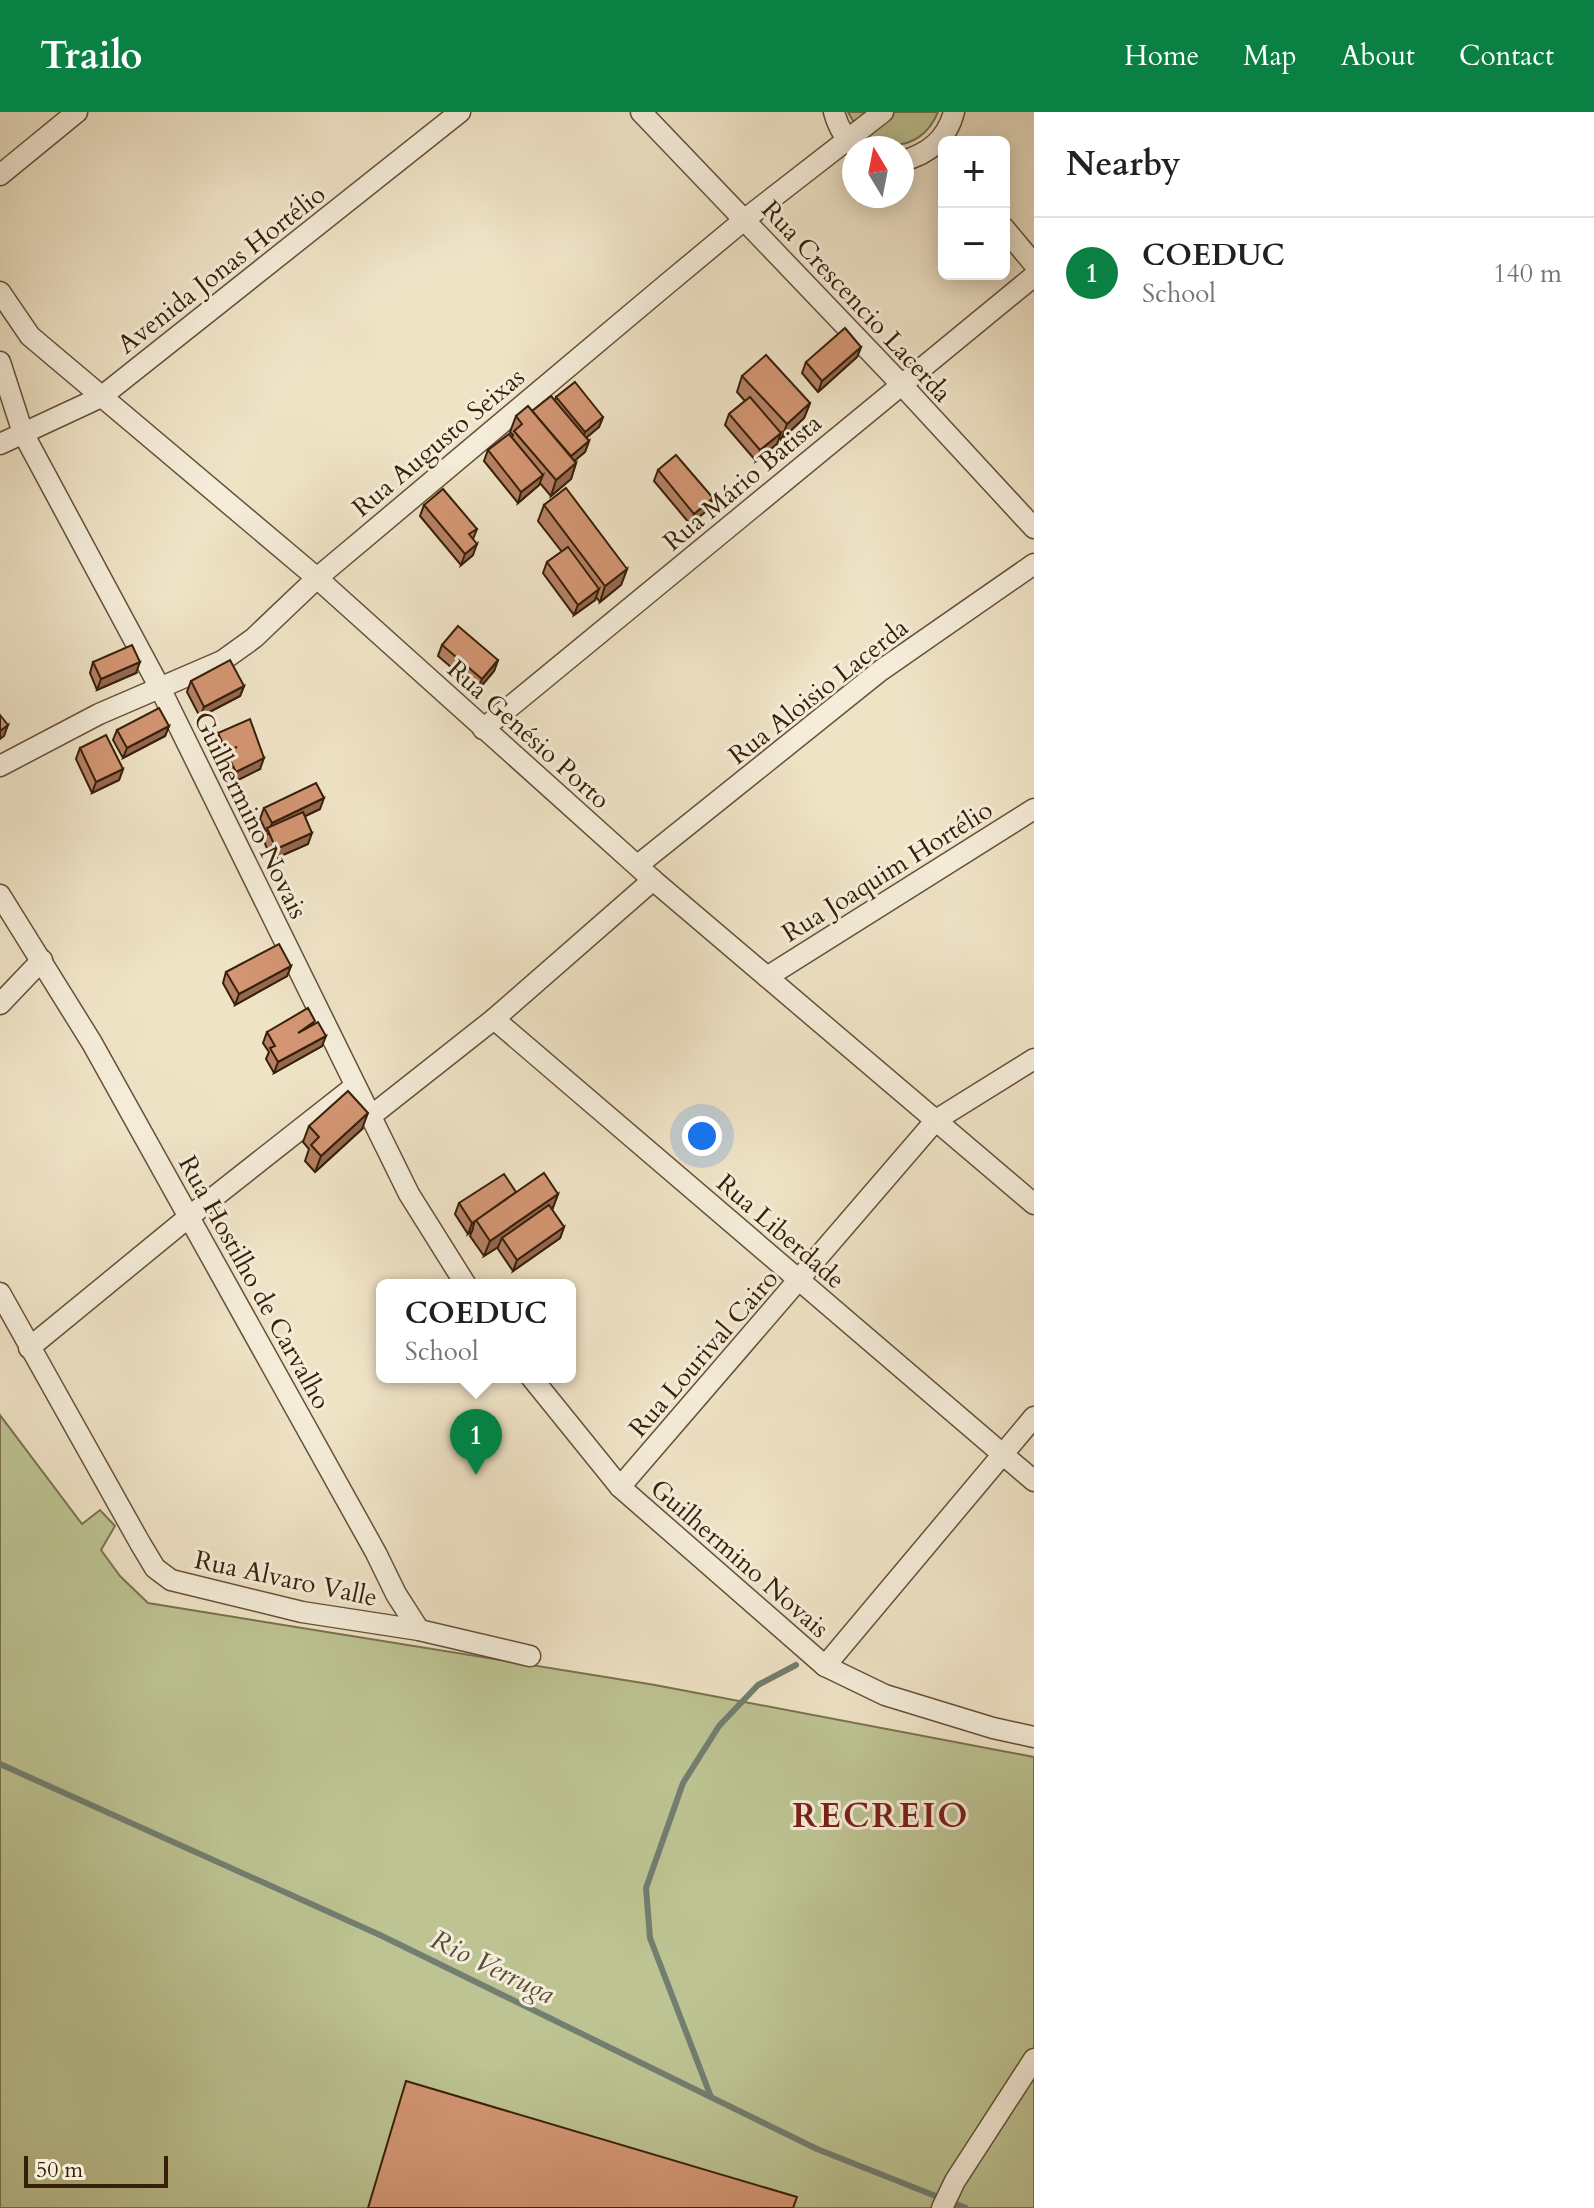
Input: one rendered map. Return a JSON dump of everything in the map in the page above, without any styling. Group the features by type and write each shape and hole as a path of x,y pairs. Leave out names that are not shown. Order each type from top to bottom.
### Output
{"street":[{"path":"0,175 77,112"},
{"name":"Avenida Jonas Hortélio","path":"0,444 101,397 460,112"},
{"name":"Rua Crescencio Lacerda","path":"641,112 1034,528"},
{"path":"834,112 837,124 846,136"},
{"name":"Rua Augusto Seixas","path":"860,136 883,112"},
{"path":"946,136 954,112"},
{"name":"Rua Augusto Seixas","path":"0,766 99,714 222,661 254,638 317,578 744,220 842,151"},
{"path":"914,157 938,151"},
{"path":"1010,235 1034,264"},
{"name":"Rua Mário Batista","path":"483,729 1034,276"},
{"name":"Rua Genésio Porto","path":"0,292 30,336 317,578 653,880 1034,1204"},
{"name":"Guilhermino Novais","path":"0,362 23,433 160,688 409,1194 462,1279"},
{"name":"Rua Aloisio Lacerda","path":"638,865 880,671 1034,564"},
{"name":"Rua Joaquim Hortélio","path":"767,977 1034,809"},
{"path":"371,1116 494,1019 653,880"},
{"name":"Rua Hostilho de Carvalho","path":"0,895 42,960 190,1216 396,1594 419,1630"},
{"path":"0,1004 42,960"},
{"name":"Rua Liberdade","path":"494,1019 1034,1481"},
{"name":"Rua Lourival Cairo","path":"620,1487 936,1120 1034,1059"},
{"path":"29,1348 355,1086"},
{"name":"Rua Alvaro Valle","path":"0,1293 140,1543 155,1568 163,1575 196,1587 302,1612 419,1630 530,1656"},
{"name":"Guilhermino Novais","path":"536,1383 620,1487 825,1666 885,1695 993,1728 1034,1737"},
{"path":"825,1666 1034,1417"},
{"path":"942,2208 955,2181 1034,2059"}],"green space":[{"path":"848,112 938,112 930,127 914,140 914,136 868,136"},
{"path":"0,1415 82,1524 100,1510 115,1526 101,1550 120,1576 148,1603 655,1685 1034,1757 1034,2208 0,2208"}],"building":[{"path":"845,328 861,347 822,381 806,362"},
{"path":"766,355 810,403 787,424 742,376"},
{"path":"575,382 603,417 585,432 556,397"},
{"path":"551,396 589,441 571,456 532,411"},
{"path":"750,397 781,433 760,450 729,414"},
{"path":"528,406 576,463 556,480 514,431 522,424 516,416"},
{"path":"509,434 543,475 521,492 488,450"},
{"path":"676,455 713,498 694,514 658,470"},
{"path":"566,488 627,569 605,586 544,505"},
{"path":"443,489 477,529 469,534 477,544 465,554 424,505"},
{"path":"568,547 599,589 578,605 547,562"},
{"path":"458,626 498,660 482,679 442,645"},
{"path":"132,645 140,662 101,679 93,662"},
{"path":"230,660 244,686 204,707 191,681"},
{"path":"159,708 169,726 127,748 117,730"},
{"path":"0,715 8,725 0,731"},
{"path":"250,719 264,758 236,772 226,752 237,747 226,750 218,733"},
{"path":"106,735 123,769 96,782 80,748"},
{"path":"316,783 324,798 272,823 264,808"},
{"path":"303,812 312,833 276,849 267,828"},
{"path":"279,944 291,966 239,994 226,972"},
{"path":"308,1008 315,1021 298,1033 318,1022 326,1036 278,1062 270,1048 275,1046 267,1032"},
{"path":"348,1091 368,1113 321,1156 311,1145 319,1137 309,1126"},
{"path":"544,1173 558,1194 490,1241 476,1220"},
{"path":"504,1174 516,1192 472,1223 459,1203"},
{"path":"549,1205 564,1227 517,1260 502,1238"},
{"path":"406,2081 797,2197 793,2208 368,2208"}],"waterway":[{"path":"711,2097 650,1938 646,1888 683,1783 719,1726 758,1685 796,1665"},
{"name":"Rio Verruga","path":"0,1764 380,1935 817,2149 966,2208"}],"place":[{"name":"COEDUC","path":"476,1475"}],"district":[{"name":"RECREIO","path":"881,1815"}]}
